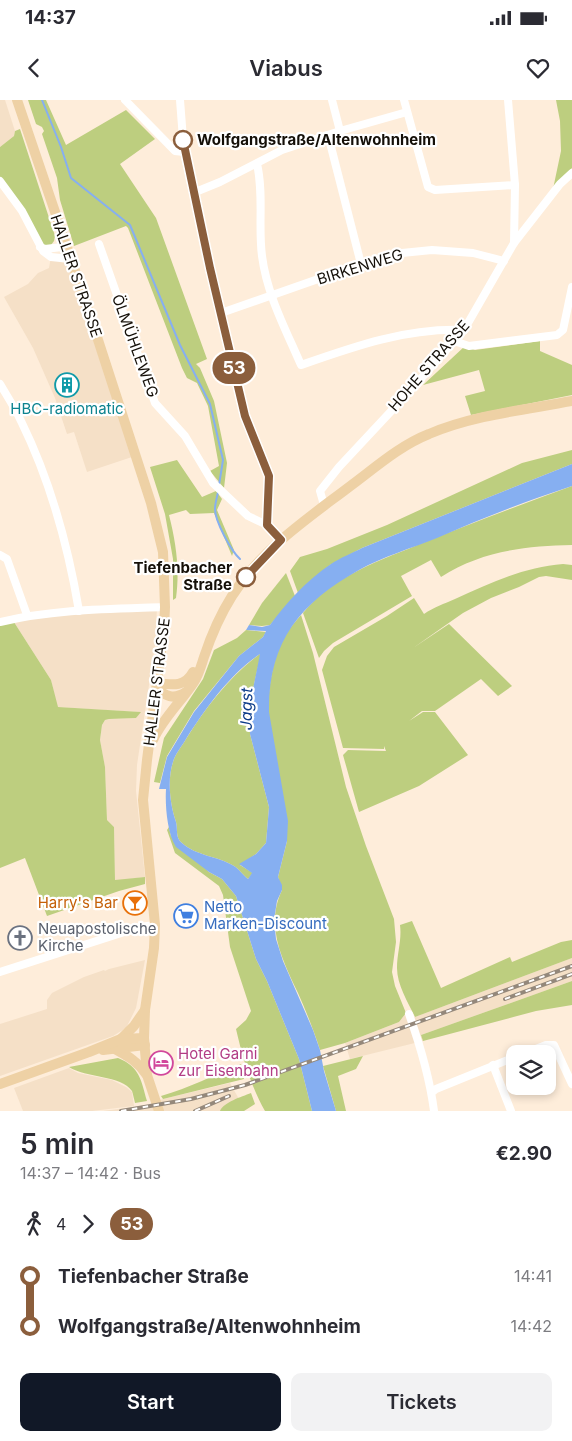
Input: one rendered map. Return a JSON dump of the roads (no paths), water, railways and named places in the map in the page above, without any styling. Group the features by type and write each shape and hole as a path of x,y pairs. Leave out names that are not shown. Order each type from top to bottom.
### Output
{"main road":[{"name":"HALLER STRASSE","path":"17,100 151,503 163,552 165,608 143,800 155,925 154,948 145,1010 144,1041 147,1075"},
{"path":"148,750 161,724 187,691 199,672 219,619 232,595 251,571 281,540 378,465 427,434 453,425 572,400"},
{"path":"157,685 175,685 186,681 204,656"},
{"path":"157,685 165,695 173,697 182,695 187,691"},
{"path":"0,1084 121,1039 134,1026 145,1010"},
{"path":"121,1039 144,1041"},
{"path":"88,1052 115,1049 144,1041"},
{"path":"115,1049 135,1060 147,1075 159,1111"}],"street":[{"path":"125,100 175,151 184,152"},
{"path":"180,100 184,152 245,416 269,476 267,525"},
{"path":"332,100 340,131"},
{"path":"404,100 428,187 435,190 515,185"},
{"path":"508,100 515,185 514,243"},
{"path":"193,193 220,182 282,150 407,112"},
{"path":"328,135 361,264"},
{"path":"257,164 261,180 260,234 262,258 272,296 302,365 379,339 439,329 464,330"},
{"name":"HOHE STRASSE","path":"324,505 320,492 339,466 464,330 514,243 560,184 572,173"},
{"path":"0,181 22,211 40,247 46,254 56,258 66,254 69,255"},
{"path":"52,248 62,234"},
{"name":"ÖLMÜHLEWEG","path":"99,244 155,403 185,436 214,482 248,516 267,525 281,540"},
{"path":"40,247 44,249 62,247 69,255"},
{"name":"BIRKENWEG","path":"221,313 361,264 402,253 432,250 473,253 504,261"},
{"path":"454,341 469,346 557,335 563,330 572,287"},
{"path":"0,384 21,419 40,463 56,510 70,562 79,611"},
{"path":"0,555 7,559 28,615"},
{"path":"0,622 28,615 165,608"},
{"path":"1,970 140,927 155,925"},
{"path":"409,1014 425,1063 428,1083 432,1092 434,1111"},
{"path":"556,1049 572,1084"},
{"path":"432,1092 506,1060"},
{"path":"493,1065 511,1111"}],"water":[{"path":"572,464 572,486 387,557 368,565 338,583 304,611 281,645 274,665 270,687 269,712 288,821 287,841 278,877 282,890 277,901 274,920 276,939 283,961 313,1030 336,1111 312,1111 299,1059 256,959 236,896 222,879 209,872 176,847 166,811 166,789 159,789 167,757 194,712 239,656 263,637 266,631 246,630 249,625 262,627 270,625 290,600 322,570 362,548","holes":["260,654 253,689 250,734 269,807 266,843 256,854 239,864 252,873 248,879 234,866 194,851 180,841 172,808 170,784 171,769 175,756 202,716 228,682"]}],"waterway":[{"path":"42,100 71,178 130,225 180,345 210,404 223,460 219,485"},
{"path":"218,492 215,509 218,521 228,543 240,559"}],"railway":[{"path":"121,1111 191,1099 245,1085 572,966"},
{"path":"505,999 572,974"},
{"path":"195,1111 229,1096"}],"place":[{"name":"Wolfgangstraße/Altenwohnheim","path":"183,140"},
{"name":"HBC-radiomatic","path":"67,385"},
{"name":"Tiefenbacher Straße","path":"246,577"},
{"name":"Harry's Bar","path":"135,903"},
{"name":"Netto Marken-Discount","path":"186,916"},
{"name":"Neuapostolische Kirche","path":"20,938"},
{"name":"Hotel Garni zur Eisenbahn","path":"161,1063"}],"water label":[{"name":"Jagst","path":"246,709"}]}
